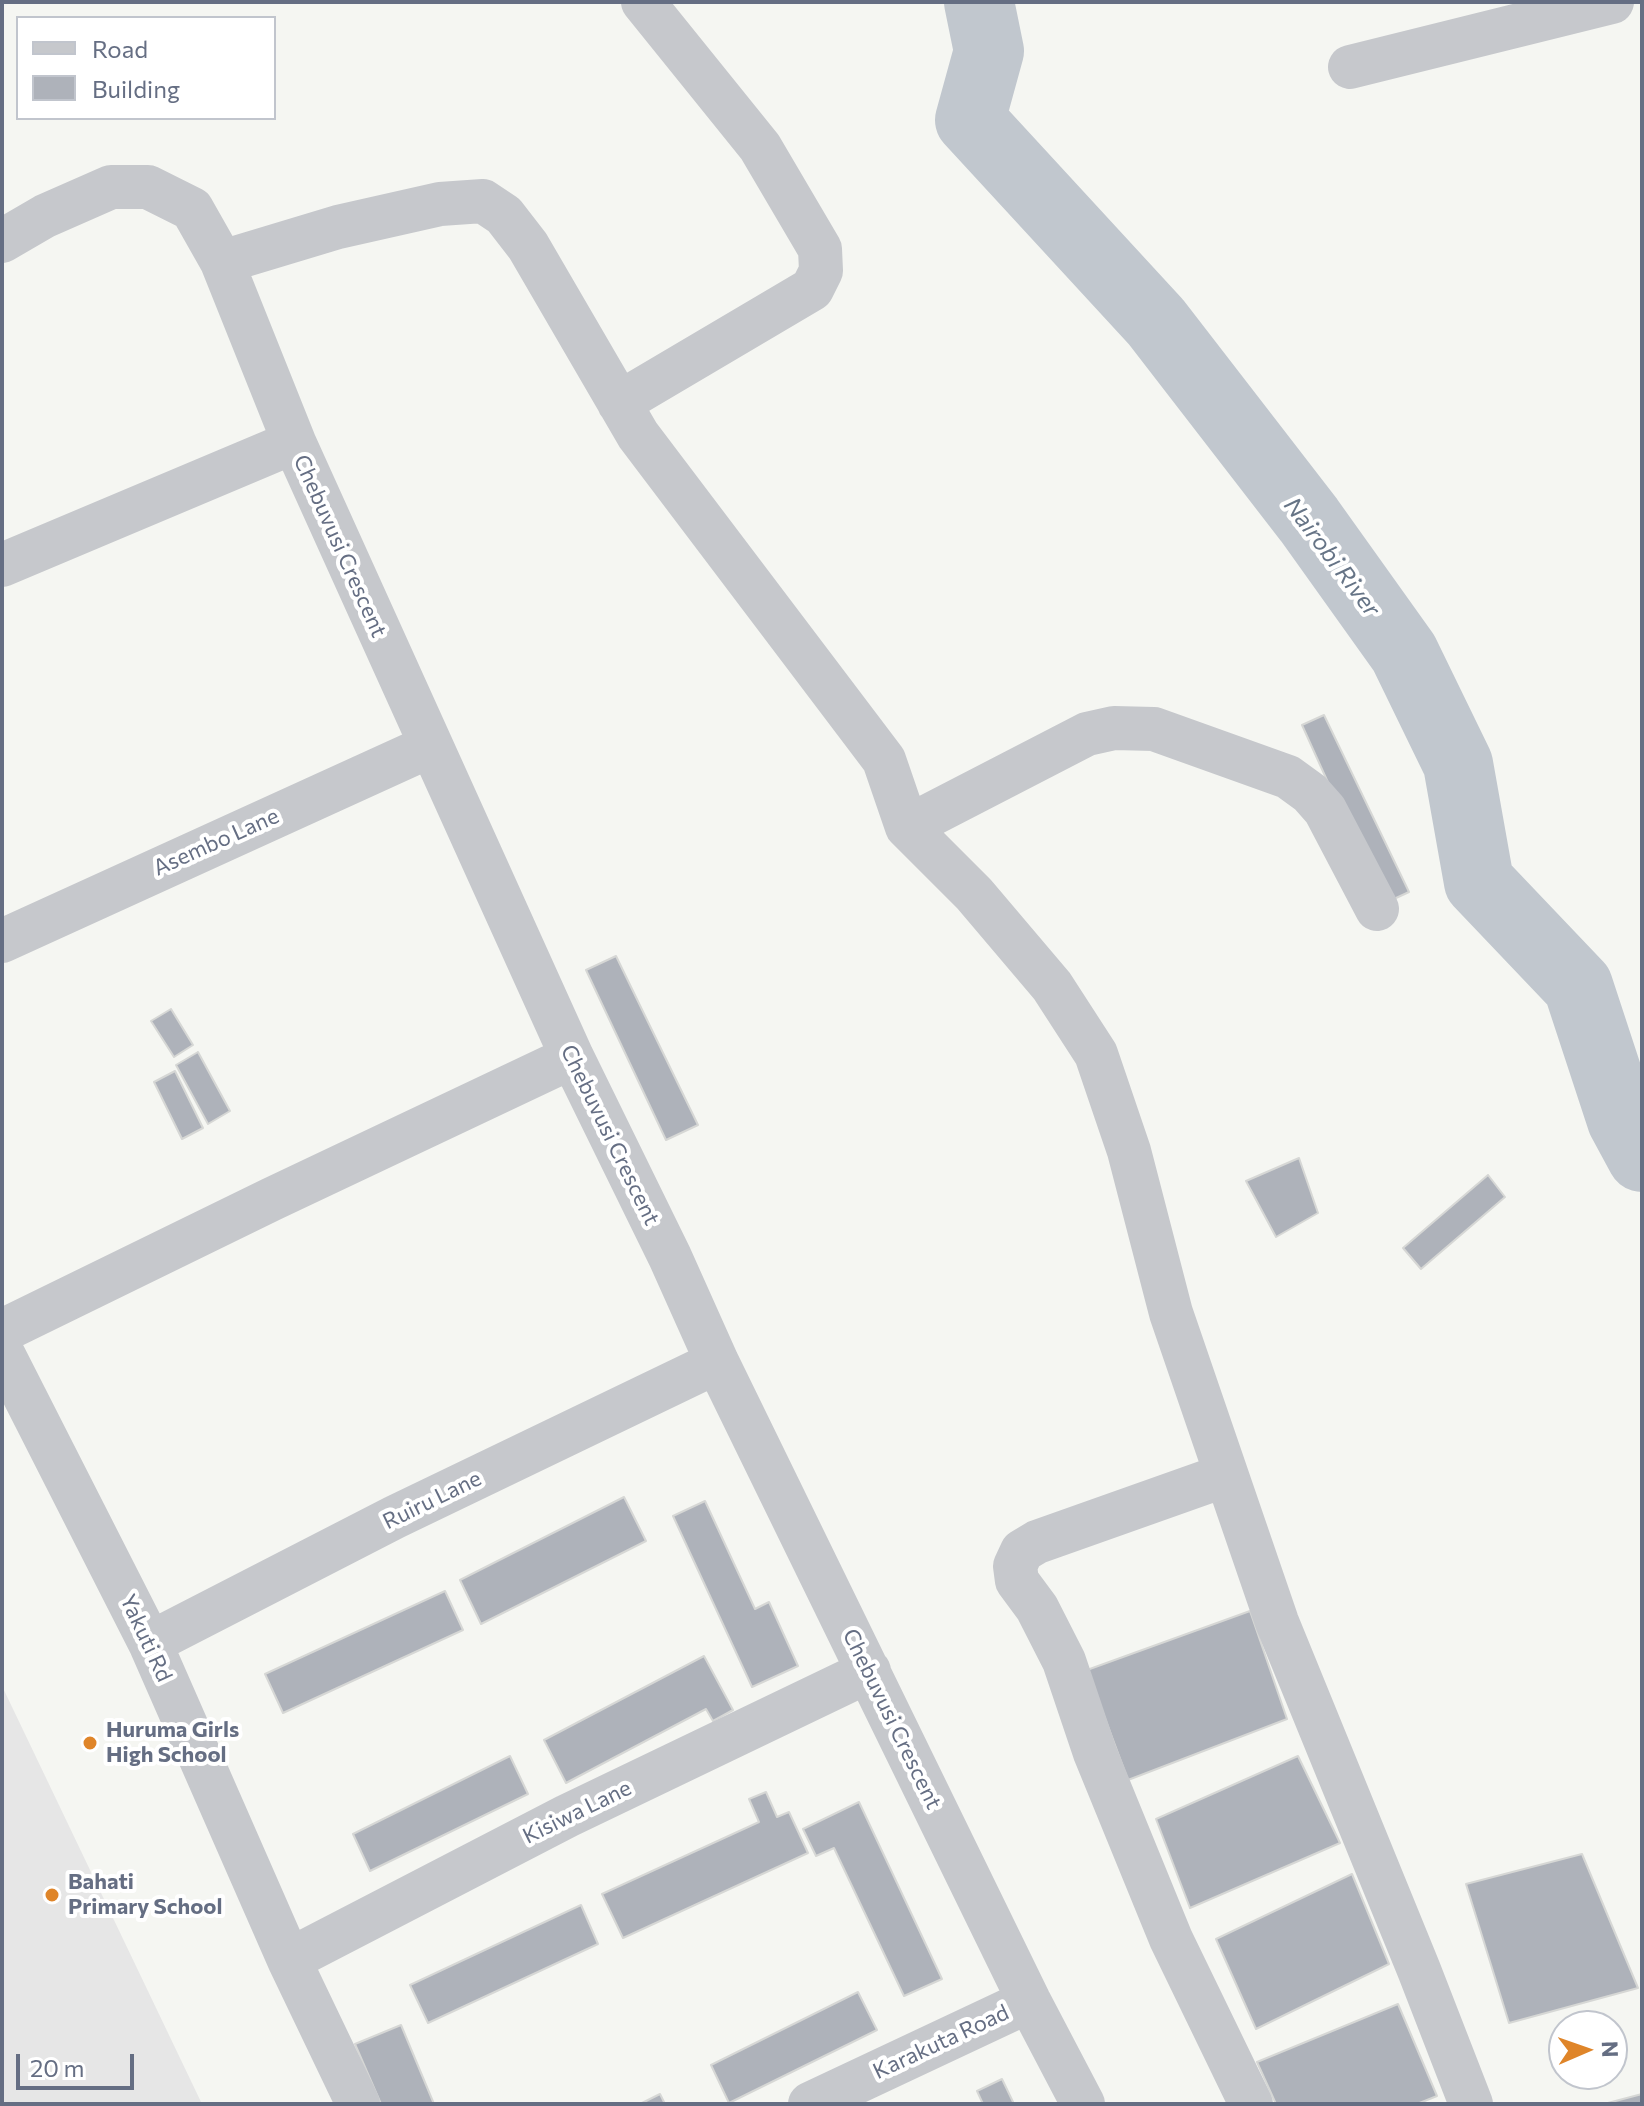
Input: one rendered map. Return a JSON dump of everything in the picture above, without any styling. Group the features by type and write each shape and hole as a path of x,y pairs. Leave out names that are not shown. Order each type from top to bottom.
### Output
{"street":[{"path":"619,403 812,289 821,271 820,249 760,147 643,2"},
{"path":"1350,67 1612,2"},
{"path":"2,241 45,216 111,187 148,187 192,209 222,262 294,442"},
{"path":"222,262 338,227 440,204 483,201 504,215 528,246 638,435 884,760 907,827 974,894 1052,986 1096,1054 1129,1151 1171,1313 1277,1622 1471,2104"},
{"name":"Chebuvusi Crescent","path":"2,565 294,442 572,1057 670,1257 717,1362 1029,2001 1083,2104"},
{"path":"907,827 1087,734 1114,728 1154,729 1288,777 1310,793 1325,810 1377,909"},
{"name":"Asembo Lane","path":"2,941 430,746"},
{"path":"2,1331 572,1057"},
{"name":"Yakuti Rd","path":"2,1352 150,1643 289,1960 358,2104"},
{"name":"Ruiru Lane","path":"150,1643 395,1517 717,1362"},
{"path":"1226,1475 1037,1542 1022,1551 1015,1566 1017,1581 1037,1608 1064,1661 1095,1753 1171,1939 1251,2104"},
{"name":"Kisiwa Lane","path":"289,1960 567,1816 869,1671"},
{"name":"Karakuta Road","path":"810,2104 1029,2001"}],"shaded area":[{"name":"Bahati Primary School","path":"2,1686 202,2104 2,2104"}],"building":[{"path":"1324,715 1409,892 1383,904 1302,725"},
{"path":"616,956 698,1125 666,1140 586,970"},
{"path":"171,1009 193,1045 174,1057 151,1021"},
{"path":"198,1052 230,1111 208,1124 176,1065"},
{"path":"175,1071 203,1128 182,1139 154,1082"},
{"path":"1299,1158 1318,1213 1276,1237 1246,1181"},
{"path":"1488,1175 1505,1197 1421,1269 1403,1248"},
{"path":"624,1497 646,1541 481,1624 460,1580"},
{"path":"705,1501 755,1609 769,1602 798,1666 752,1687 673,1516"},
{"path":"445,1591 463,1630 283,1713 265,1674"},
{"path":"1250,1611 1287,1719 1128,1780 1087,1670"},
{"path":"704,1656 733,1710 713,1721 706,1709 566,1783 544,1740"},
{"path":"510,1756 528,1794 370,1871 353,1834"},
{"path":"1298,1756 1340,1843 1190,1908 1156,1819"},
{"path":"766,1792 777,1817 789,1812 808,1853 623,1938 602,1894 759,1822 749,1799"},
{"path":"859,1802 942,1979 904,1996 834,1848 816,1856 803,1829"},
{"path":"1582,1854 1638,1988 1509,2023 1466,1884"},
{"path":"1352,1874 1389,1964 1256,2029 1216,1939"},
{"path":"581,1905 598,1944 428,2023 410,1985"},
{"path":"858,1992 877,2030 729,2103 711,2065"},
{"path":"1398,2004 1437,2096 1417,2104 1276,2104 1257,2062"},
{"path":"401,2025 434,2104 381,2104 355,2044"},
{"path":"1002,2079 1014,2104 983,2104 977,2091"},
{"path":"660,2094 665,2104 640,2104"},
{"path":"1642,2094 1642,2104 1604,2104"}],"waterway":[{"name":"Nairobi River","path":"979,2 989,51 970,120 1156,322 1309,520 1404,653 1458,764 1479,882 1578,986 1622,1120 1642,1157"}],"place":[{"name":"Huruma Girls High School","path":"90,1743"},
{"name":"Bahati Primary School","path":"52,1895"}]}
